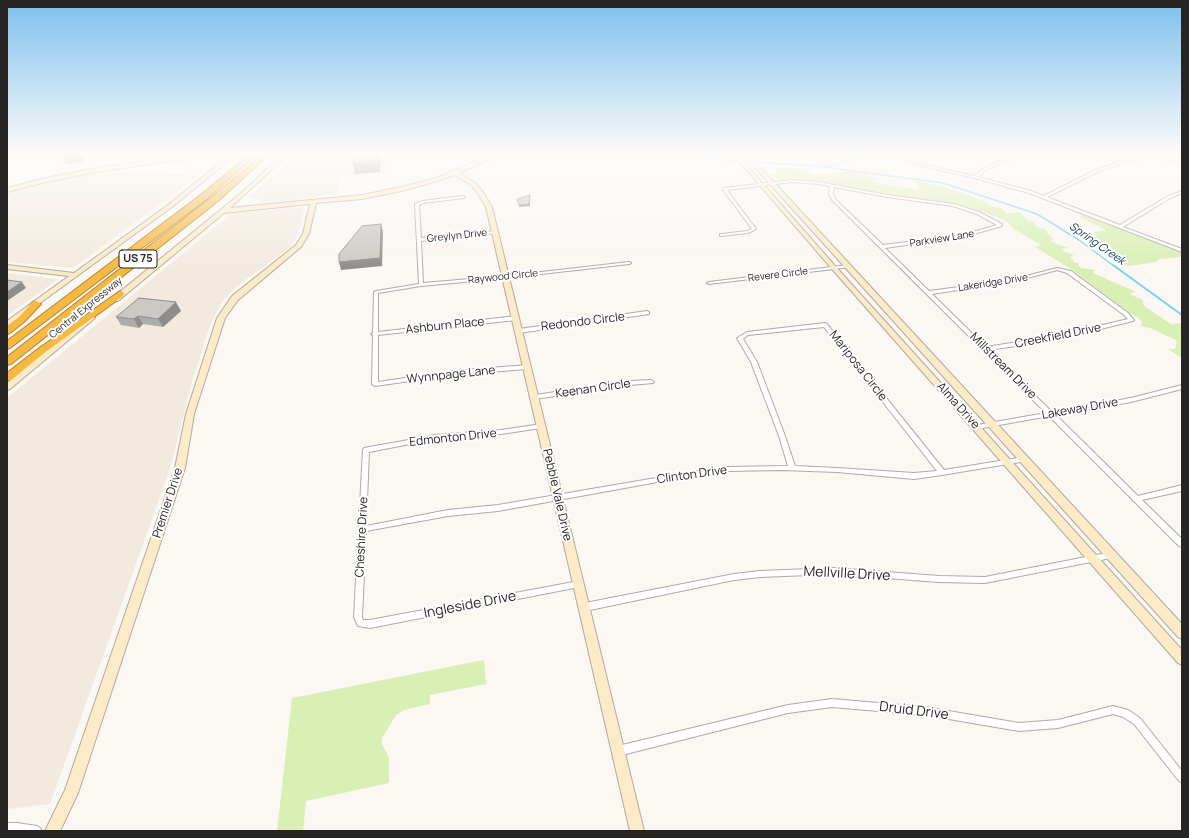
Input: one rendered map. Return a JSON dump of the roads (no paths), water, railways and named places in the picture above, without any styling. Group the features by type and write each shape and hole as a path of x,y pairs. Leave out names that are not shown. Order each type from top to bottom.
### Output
{"highway":[{"name":"Central Expressway","path":"7,346 209,192"},
{"name":"Central Expressway","path":"7,362 223,192"},
{"path":"7,378 41,351 120,294"},
{"path":"7,331 22,319 36,304"}],"main road":[{"path":"7,325 187,192"},
{"name":"Central Expressway","path":"7,387 243,192"},
{"path":"220,212 233,209 362,197 389,192"},
{"name":"Pebble Vale Drive","path":"480,192 489,207 496,232 637,831"},
{"name":"Alma Drive","path":"768,192 1182,659"},
{"name":"Alma Drive","path":"780,192 1182,633"},
{"path":"236,199 236,204 260,207"},
{"name":"Premier Drive","path":"52,831 66,805 78,773 180,468 190,414 221,318 235,298 299,246 306,234 313,202"},
{"path":"7,267 75,275"}],"street":[{"path":"722,235 748,232 754,229 727,192"},
{"name":"Millstream Drive","path":"831,192 833,199 1182,544"},
{"name":"Parkview Lane","path":"866,192 954,206 978,213 1001,225 982,232 963,236 881,247"},
{"path":"1028,192 1044,197 1182,252"},
{"path":"1044,197 1054,192"},
{"path":"1120,227 1168,197 1182,192"},
{"path":"421,285 417,204 422,202 463,197"},
{"name":"Greylyn Drive","path":"419,240 496,232"},
{"name":"Raywood Circle","path":"374,334 376,292 421,285 629,263"},
{"name":"Revere Circle","path":"709,283 848,266"},
{"name":"Lakeridge Drive","path":"928,293 997,283 1057,269 1069,272 1126,314 1131,320"},
{"name":"Redondo Circle","path":"519,330 646,313"},
{"name":"Ashburn Place","path":"374,334 456,323 516,318"},
{"name":"Creekfield Drive","path":"985,349 1056,338 1131,320"},
{"name":"Mariposa Circle","path":"792,468 782,436 754,362 740,338 746,334 825,325 942,473"},
{"name":"Wynnpage Lane","path":"374,334 374,384 453,373 527,367"},
{"name":"Keenan Circle","path":"535,397 630,383 651,382"},
{"name":"Lakeway Drive","path":"977,427 1131,400 1182,387"},
{"name":"Edmonton Drive","path":"366,450 436,437 501,432 541,426"},
{"name":"Cheshire Drive","path":"361,623 358,617 366,450"},
{"name":"Clinton Drive","path":"363,529 448,514 498,508 558,498 692,474 727,470 792,468 914,476 942,473 1024,458"},
{"path":"1135,499 1182,488"},
{"name":"Mellville Drive","path":"585,607 734,577 760,574 834,571 939,579 985,580 1111,555"},
{"name":"Ingleside Drive","path":"361,623 370,624 579,584"},
{"name":"Druid Drive","path":"618,751 788,709 832,703 925,711 1019,727 1058,724 1113,710 1125,713 1137,721 1182,778"},
{"path":"7,828 37,831"}],"waterway":[{"name":"Spring Creek","path":"971,192 1037,214 1079,240 1114,266"},
{"name":"Spring Creek","path":"1113,265 1182,315"}]}
